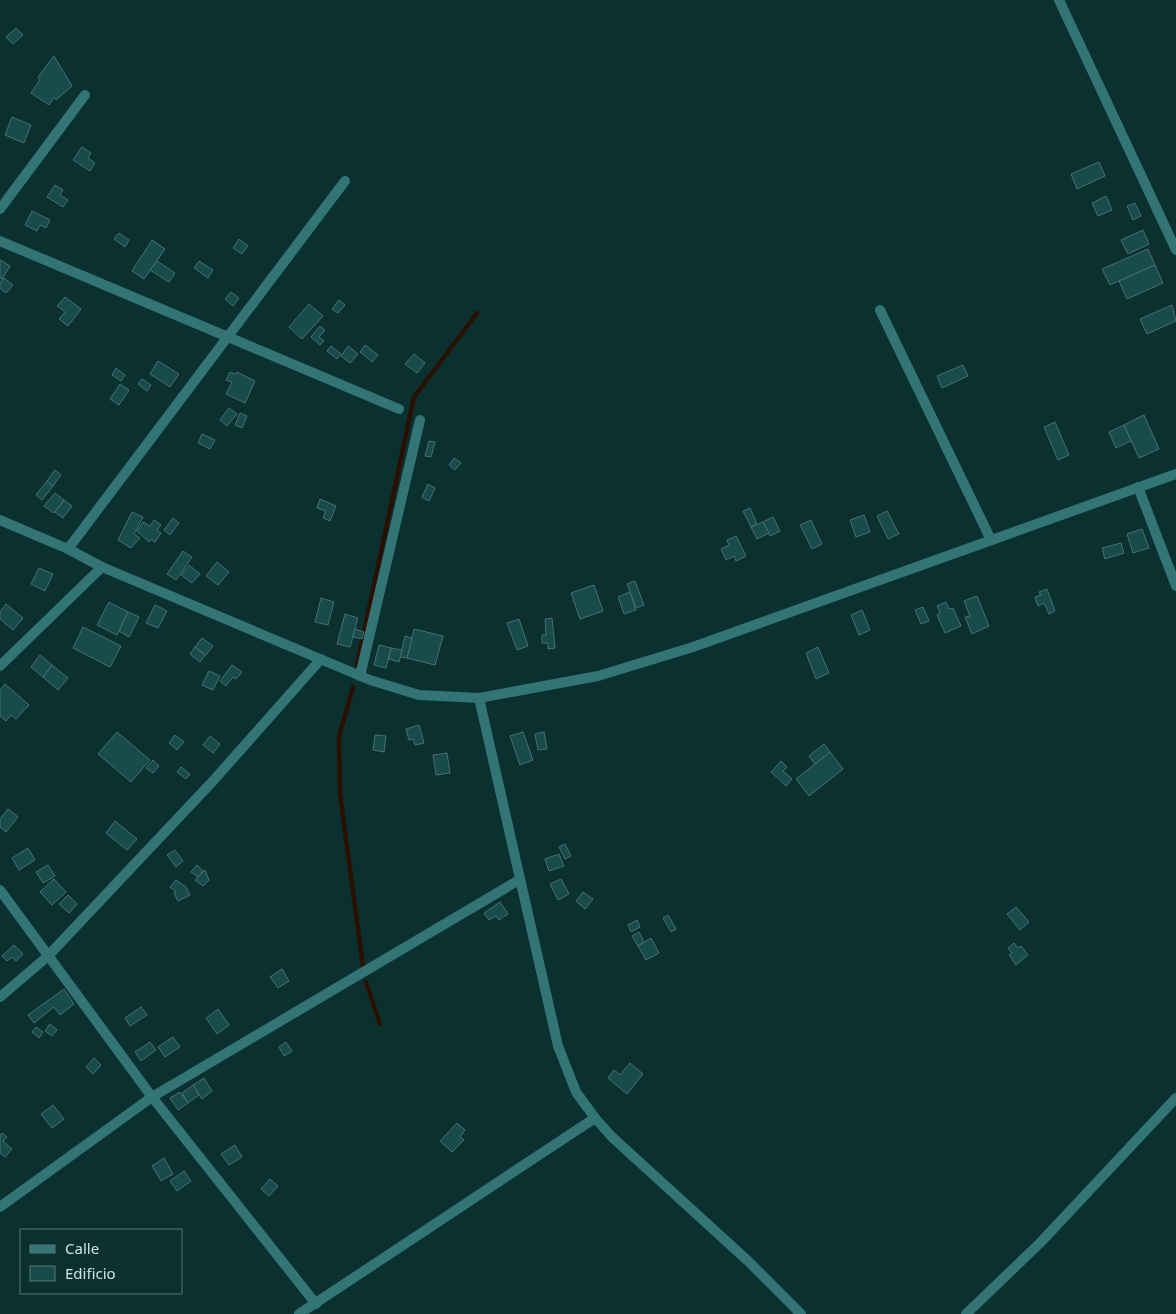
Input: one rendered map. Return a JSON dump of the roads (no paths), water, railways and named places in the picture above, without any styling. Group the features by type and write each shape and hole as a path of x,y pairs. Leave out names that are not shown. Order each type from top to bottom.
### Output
{"street":[{"path":"1059,0 1176,250"},
{"path":"0,209 86,95"},
{"path":"68,549 345,180"},
{"path":"0,241 399,409"},
{"path":"880,310 990,540"},
{"path":"360,676 420,420"},
{"path":"0,520 68,549 102,567 360,676 419,695 479,698 598,676 693,647 1176,474"},
{"path":"1138,487 1176,586"},
{"path":"0,666 102,567"},
{"path":"0,997 48,956 213,781 321,659"},
{"path":"479,698 558,1046 576,1092 612,1137 748,1261 801,1314"},
{"path":"0,1207 152,1097 519,880"},
{"path":"0,890 152,1097 316,1304"},
{"path":"966,1314 1040,1242 1176,1098"},
{"path":"299,1314 595,1118"}],"waterway":[{"path":"357,665 414,397 477,313"},
{"path":"353,687 339,737 340,794 363,966"},
{"path":"366,982 380,1024"}]}
